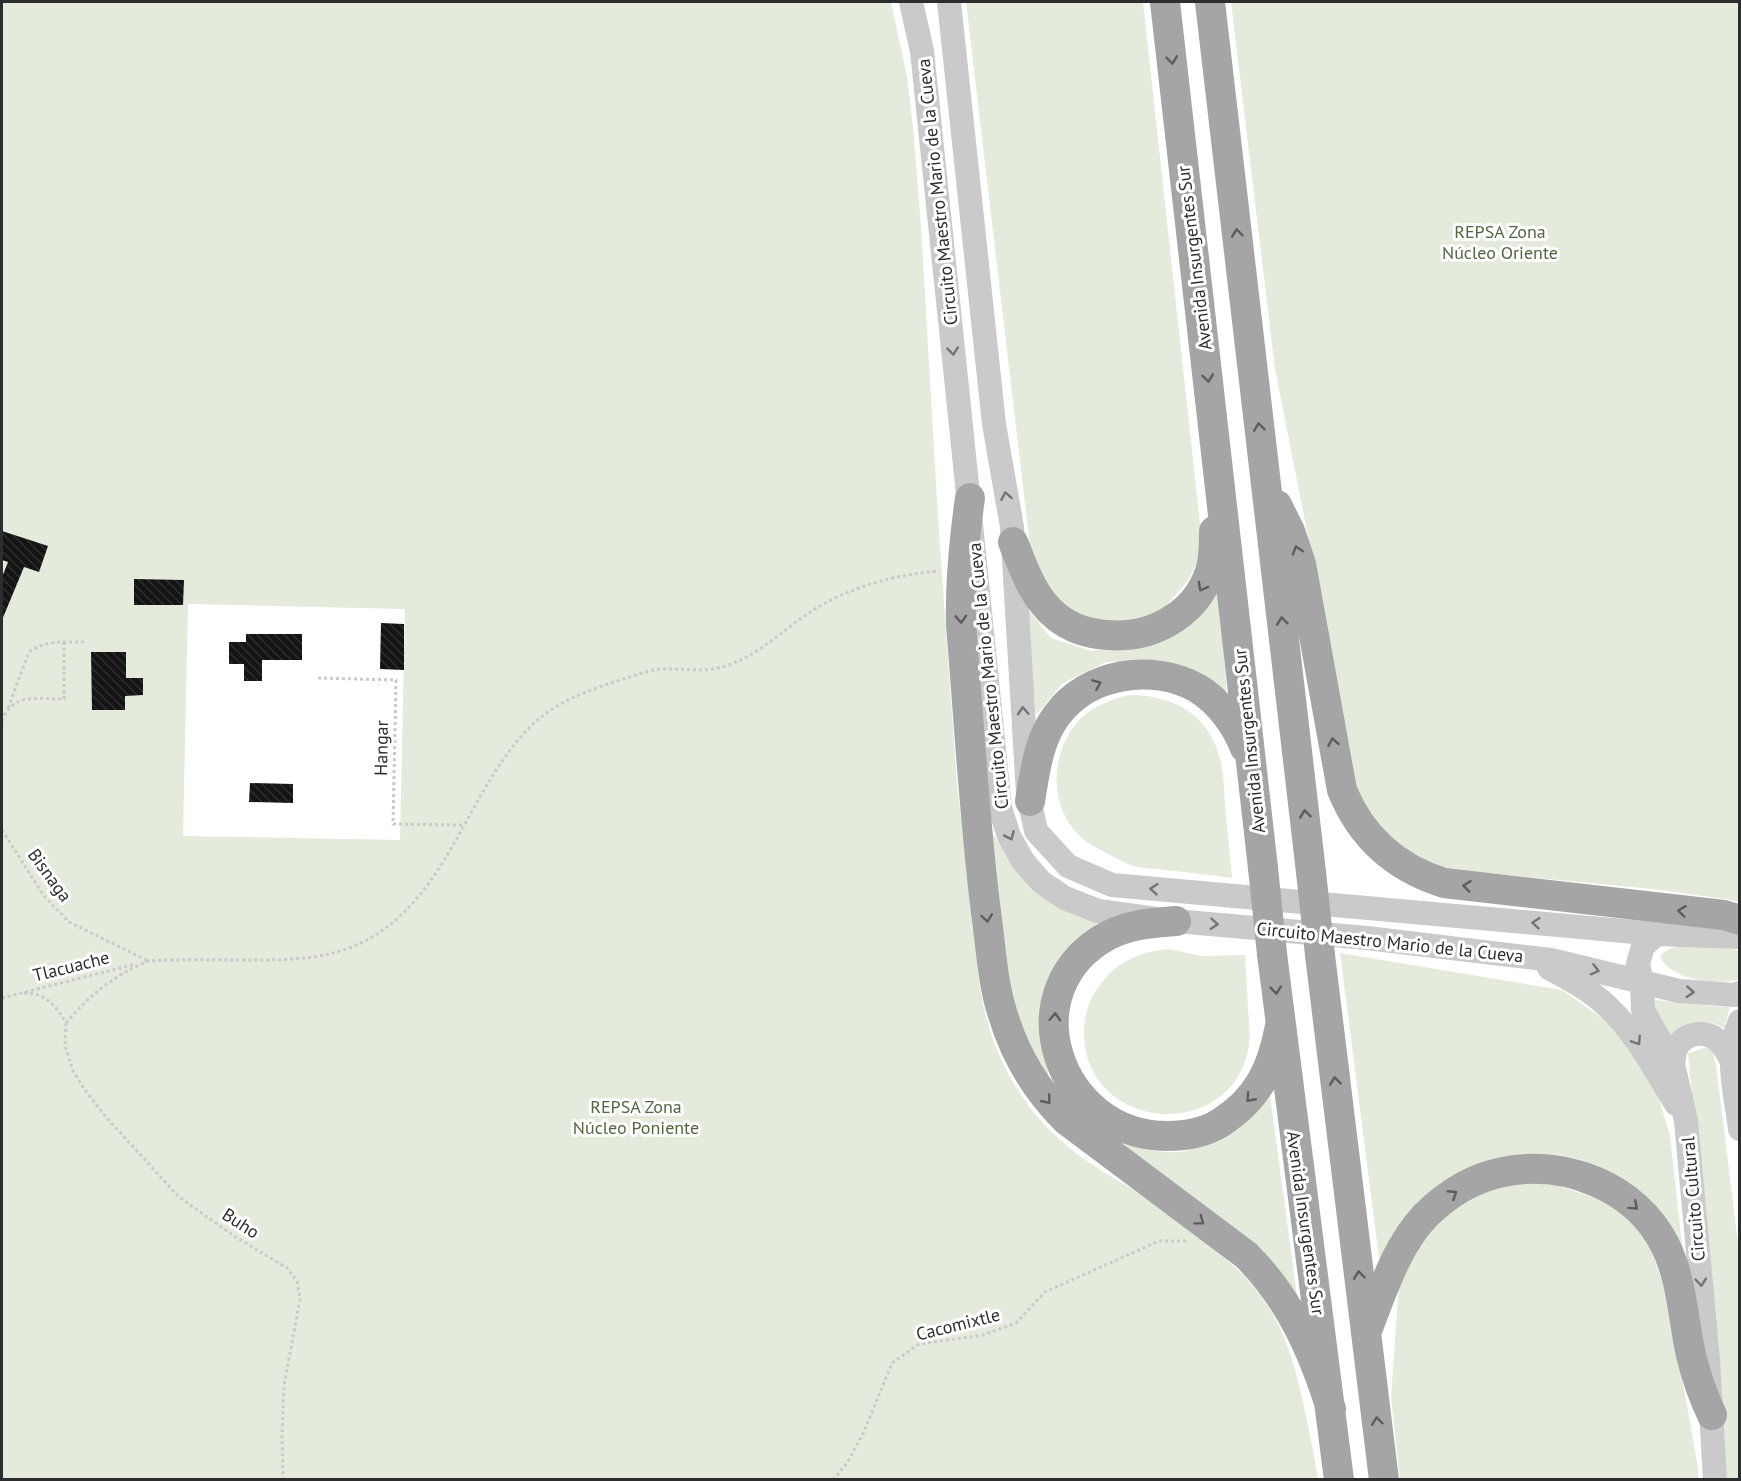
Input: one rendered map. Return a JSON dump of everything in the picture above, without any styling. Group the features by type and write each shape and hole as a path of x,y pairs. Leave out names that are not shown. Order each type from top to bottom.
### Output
{"main road":[{"name":"Avenida Insurgentes Sur","path":"1165,2 1280,1026 1339,1479"},
{"path":"1210,2 1320,955 1384,1479"},
{"path":"1013,542 1034,591 1047,608 1066,623 1097,634 1122,636 1145,633 1167,624 1178,617 1196,597 1212,564 1216,447"},
{"path":"1266,486 1290,531 1301,564 1342,790 1356,819 1387,853 1411,870 1444,884 1724,915 1740,920"},
{"path":"970,498 962,569 961,625 980,865 996,988 1017,1052 1035,1083 1060,1114 1246,1255 1259,1268 1282,1297 1311,1350 1331,1409"},
{"path":"1030,801 1040,749 1056,717 1065,705 1096,684 1135,675 1172,678 1185,682 1208,695 1239,735 1253,776"},
{"path":"1176,921 1132,926 1108,936 1085,952 1068,974 1054,1011 1055,1034 1061,1063 1083,1099 1114,1124 1135,1132 1159,1136 1188,1135 1212,1128 1248,1101 1260,1086 1272,1058 1280,1026"},
{"path":"1366,1333 1402,1247 1437,1204 1466,1185 1503,1172 1532,1170 1571,1173 1600,1183 1624,1198 1647,1218 1666,1246 1680,1292 1691,1356 1712,1415"}],"street":[{"name":"Circuito Maestro Mario de la Cueva","path":"911,2 922,51 970,498 1000,808 1009,836 1023,861 1041,882 1065,898 1098,911 1176,921 1356,937 1551,960 1679,991 1735,995 1740,993"},
{"name":"Circuito Maestro Mario de la Cueva","path":"949,2 994,424 1012,527 1030,801 1036,831 1068,866 1112,885 1657,934 1740,937"},
{"name":"Circuito Cultural","path":"1657,934 1643,946 1638,964 1642,982 1643,1010 1673,1064 1686,1121 1712,1415 1714,1479"},
{"path":"1504,954 1544,965 1577,983 1607,1006 1632,1034 1686,1121"},
{"path":"1740,1021 1734,1038 1731,1059 1740,1129"},
{"path":"1673,1064 1676,1049 1686,1037 1700,1033 1715,1037 1731,1059"}],"path":[{"path":"20,993 39,996 51,1002 66,1023 100,988 131,968 148,961 303,959 354,946 381,931 408,907 447,855 463,825 517,740 546,713 594,688 644,672 658,669 698,671 728,665 756,652 808,614 853,590 900,576 962,569"},
{"path":"7,710 21,699 64,699 64,642"},
{"path":"2,721 29,652 43,644 84,642"},
{"name":"Hangar","path":"318,678 396,680 393,824 463,825"},
{"name":"Bisnaga","path":"2,830 44,896 69,922 148,961"},
{"name":"Tlacuache","path":"2,998 148,961"},
{"name":"Buho","path":"66,1023 68,1059 73,1071 105,1116 178,1197 234,1236 287,1268 297,1281 300,1299 284,1386 282,1411 283,1479"},
{"name":"Cacomixtle","path":"833,1479 847,1463 863,1434 892,1363 919,1344 983,1335 1016,1323 1046,1292 1159,1241 1187,1242 1212,1230"}],"green space":[{"name":"REPSA Zona Núcleo Poniente","path":"2,2 891,2 907,77 913,127 957,784 979,979 992,1036 1017,1088 1054,1134 1086,1161 1169,1214 1229,1262 1260,1295 1278,1324 1291,1355 1304,1404 1318,1479 2,1479","holes":["188,604 405,609 400,840 183,836"]},
{"path":"966,2 1143,2 1201,533 1200,553 1189,579 1164,609 1122,626 1075,614 1045,593 1030,546"},
{"name":"REPSA Zona Núcleo Oriente","path":"1231,2 1739,2 1739,901 1653,889 1444,869 1419,860 1384,834 1357,796 1275,369"},
{"path":"1218,582 1227,694 1159,660 1106,662 1063,683 1036,715 1025,606 1051,638 1091,651 1141,645 1197,620"},
{"path":"1130,695 1161,699 1187,710 1198,719 1215,743 1222,770 1232,878 1133,866 1084,840 1072,827 1063,812 1058,796 1058,763 1070,731 1092,709"},
{"path":"993,834 1032,891 1068,912 1105,923 1045,1052 1051,1092 1023,1037 1008,989"},
{"path":"1691,944 1739,951 1739,980 1707,981 1684,976 1666,965 1660,957 1669,949"},
{"path":"1168,949 1202,956 1245,955 1250,1030 1248,1050 1235,1081 1214,1101 1187,1112 1158,1114 1131,1106 1107,1090 1090,1065 1084,1027 1092,997 1113,971 1138,956"},
{"path":"1340,953 1562,990 1616,1028 1652,1075 1670,1136 1683,1254 1647,1199 1576,1158 1510,1158 1441,1182 1379,1258"},
{"path":"1654,1000 1730,1007 1724,1028 1710,1023 1695,1022 1682,1027 1671,1037 1649,1004"},
{"path":"1711,1046 1716,1065 1739,1251 1739,1479 1723,1479 1716,1359 1688,1053"},
{"path":"1270,1095 1297,1296 1120,1144 1170,1152 1185,1151 1220,1135"},
{"path":"1506,1180 1559,1186 1608,1202 1647,1238 1668,1298 1698,1479 1400,1479 1391,1397 1399,1285 1417,1242 1446,1206"}],"building":[{"path":"2,531 48,546 39,572 24,567 2,620 2,577 8,562 2,560"},
{"path":"134,579 184,580 183,605 134,605"},
{"path":"381,623 404,624 404,670 380,669"},
{"path":"246,634 302,634 302,660 262,660 262,681 244,681 244,664 229,664 229,642 246,642"},
{"path":"91,652 126,652 126,678 143,678 143,695 125,696 125,710 92,710"},
{"path":"250,783 293,784 293,803 249,802"}]}
